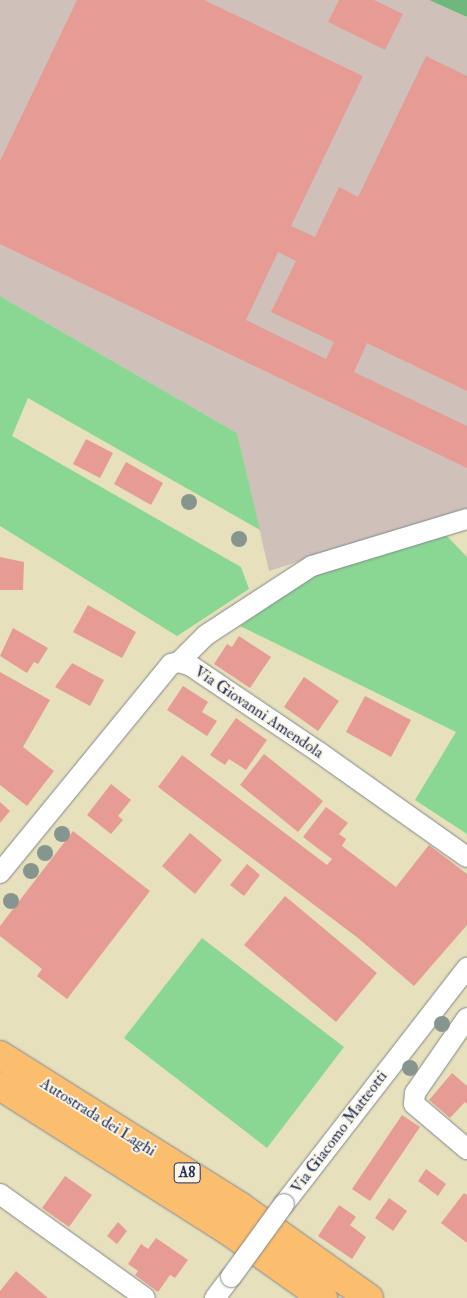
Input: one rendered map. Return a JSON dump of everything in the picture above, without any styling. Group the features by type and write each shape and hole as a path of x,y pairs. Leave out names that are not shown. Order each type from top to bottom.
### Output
{"highway":[{"name":"Autostrada dei Laghi","path":"0,1055 241,1207 370,1298"},
{"name":"Autostrada dei Laghi","path":"0,1086 227,1230 322,1298"}],"street":[{"path":"179,662 206,635 312,566 467,519"},
{"name":"Via Giovanni Amendola","path":"0,871 171,664 179,662 191,666 320,753 467,857"},
{"name":"Via Giacomo Matteotti","path":"215,1298 284,1204 467,968"},
{"path":"467,1018 415,1093 414,1104 467,1149"},
{"path":"3,1203 145,1298"}],"shaded area":[{"path":"0,0 429,0 467,17 467,508 269,571 237,433 0,296"}],"green space":[{"path":"429,0 467,0 467,17"},
{"path":"0,296 237,433 260,530 28,398 12,436 241,567 249,589 177,636 0,526"},
{"path":"445,534 467,557 467,834 415,800 456,732 240,626 316,573"},
{"path":"202,938 344,1047 267,1148 124,1038"}],"building":[{"path":"77,0 204,0 363,76 291,226 315,237 339,187 358,197 426,56 467,76 467,391 367,343 354,372 467,426 467,468 0,244 0,161","holes":["278,252 296,261 271,312 334,342 326,359 246,320"]},
{"path":"339,0 374,0 403,14 385,50 328,22"},
{"path":"86,439 113,453 100,478 73,464"},
{"path":"126,462 163,483 151,505 114,484"},
{"path":"0,557 24,562 23,590 0,590"},
{"path":"88,605 136,632 122,658 73,632"},
{"path":"13,628 48,648 38,664 34,662 27,673 0,656"},
{"path":"239,636 271,657 250,688 214,664 227,644 232,647"},
{"path":"72,663 104,680 90,706 55,687"},
{"path":"0,672 50,700 23,747 54,771 27,806 0,785"},
{"path":"304,677 339,701 318,731 284,707"},
{"path":"183,686 208,702 202,712 217,721 207,736 167,710"},
{"path":"365,696 411,720 391,757 346,732"},
{"path":"236,718 267,740 246,770 229,759 225,765 210,755"},
{"path":"264,754 323,801 298,832 240,785"},
{"path":"182,755 327,865 332,859 303,837 326,807 348,823 339,834 346,839 342,846 396,887 429,845 467,874 467,925 414,986 358,938 158,787"},
{"path":"111,784 131,800 118,816 123,820 111,834 87,815"},
{"path":"0,802 10,811 0,823"},
{"path":"73,831 150,891 67,999 37,976 42,969 0,936 0,926"},
{"path":"190,833 222,860 195,894 162,866"},
{"path":"247,864 260,875 244,896 230,885"},
{"path":"285,896 377,973 336,1022 244,945"},
{"path":"452,1073 467,1086 467,1104 465,1102 450,1118 429,1100"},
{"path":"402,1115 420,1127 370,1201 352,1189"},
{"path":"426,1169 446,1184 438,1196 418,1181"},
{"path":"65,1176 92,1195 69,1227 42,1208"},
{"path":"464,1193 467,1195 467,1243 441,1223"},
{"path":"389,1198 407,1211 393,1231 375,1218"},
{"path":"339,1205 356,1217 350,1225 366,1237 352,1259 318,1236"},
{"path":"118,1222 127,1231 117,1244 107,1236"},
{"path":"156,1238 188,1260 175,1278 170,1275 158,1292 135,1275 138,1271 128,1264 141,1244 148,1249"},
{"path":"16,1271 48,1298 0,1298 0,1291"}]}
